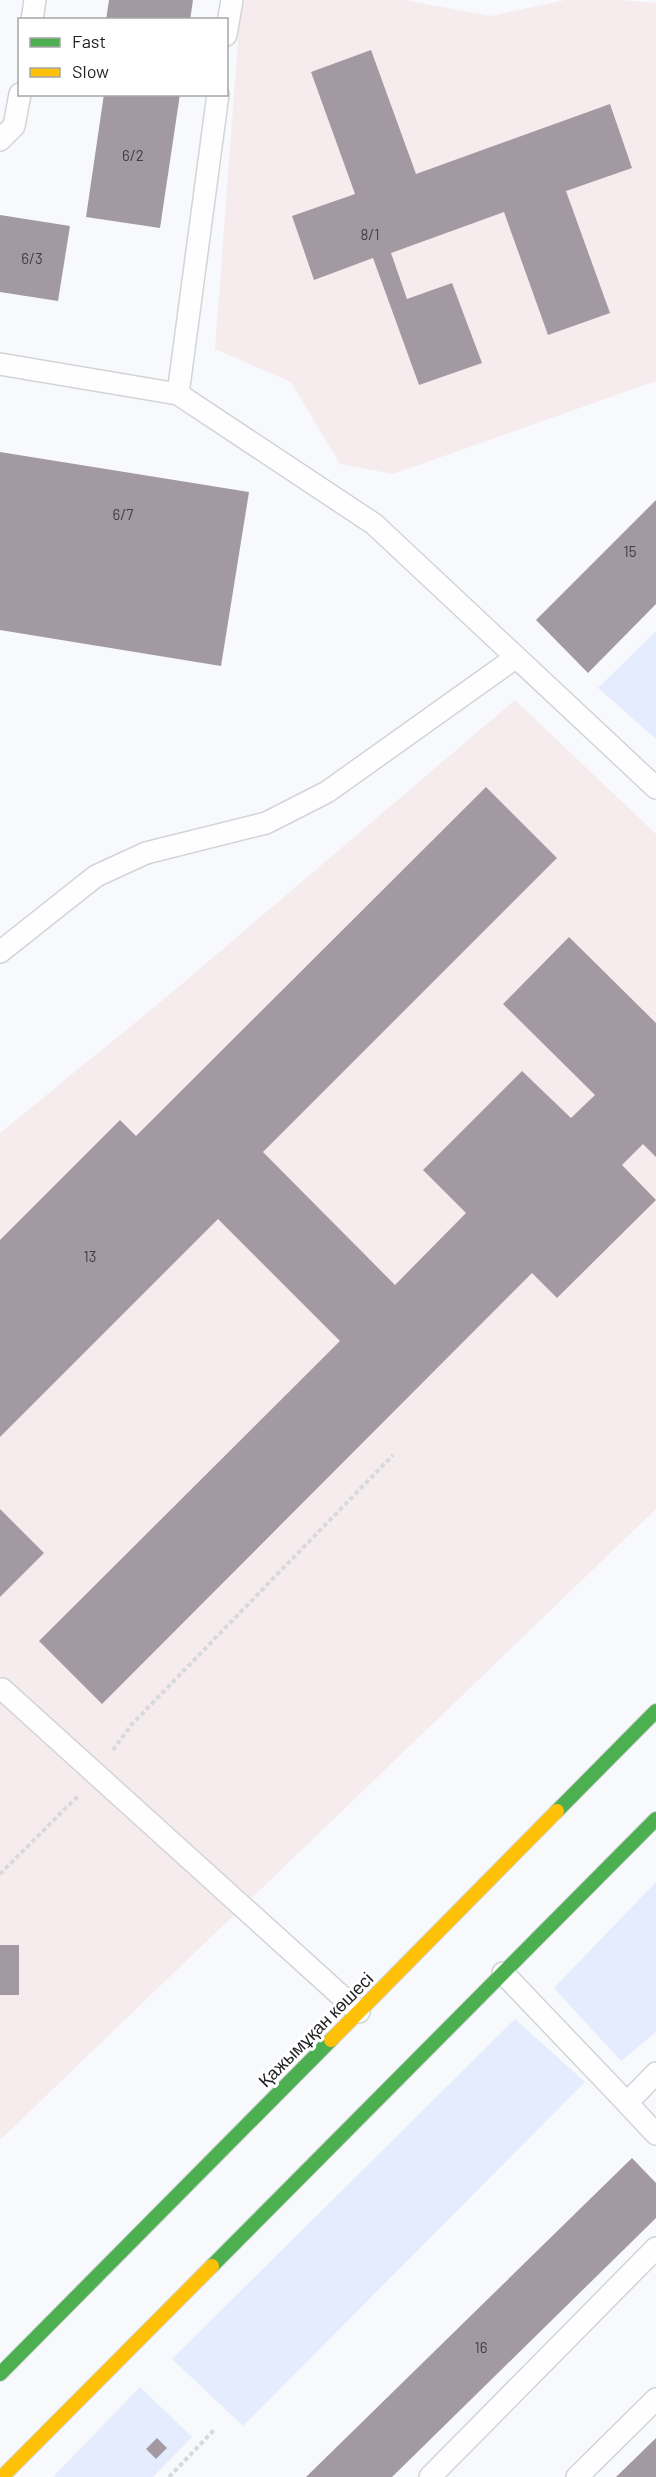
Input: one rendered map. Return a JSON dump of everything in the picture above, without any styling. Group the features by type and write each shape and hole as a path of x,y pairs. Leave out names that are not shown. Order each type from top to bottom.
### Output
{"main road":[{"name":"Қажымұқан көшесі","path":"0,2374 656,1711"},
{"path":"2,2477 656,1819"}],"lane":[{"path":"32,18 35,0"},
{"path":"228,23 232,0"},
{"path":"0,140 14,126 20,96"},
{"path":"178,394 218,96"},
{"path":"0,364 178,394 374,524 656,788"},
{"path":"0,951 96,876 146,853 266,823 327,792 515,658"},
{"path":"2,1689 359,2012"},
{"path":"503,1973 656,2134"},
{"path":"627,2103 656,2073"},
{"path":"430,2477 656,2248"},
{"path":"577,2477 656,2399"}],"path":[{"path":"0,1874 85,1789 132,1724 393,1455"},
{"path":"169,2477 214,2430"}],"shaded area":[{"path":"241,0 404,0 491,16 565,0 622,0 656,3 656,381 393,474 340,464 291,382 215,349"},
{"path":"656,631 656,739 598,688"},
{"path":"515,700 656,834 656,1509 0,2140 0,1133 169,995"},
{"path":"656,1882 656,2032 621,2061 554,1988"},
{"path":"515,2019 585,2082 243,2426 172,2359"},
{"path":"140,2387 192,2437 153,2477 54,2476"}],"building":[{"path":"109,0 193,0 190,18 106,18"},
{"path":"371,50 416,174 610,104 632,168 566,191 610,313 548,335 504,212 391,253 407,299 452,283 482,363 419,385 373,258 314,280 292,216 355,194 311,72"},
{"path":"104,96 180,96 160,228 86,217"},
{"path":"0,215 70,226 58,301 0,292"},
{"path":"0,452 249,492 221,666 0,630"},
{"path":"656,500 656,604 588,673 536,620"},
{"path":"486,787 557,858 263,1152 395,1285 466,1213 423,1170 522,1071 571,1118 595,1095 503,1004 569,937 656,1023 656,1157 643,1144 622,1165 656,1200 557,1298 532,1273 102,1704 39,1641 340,1341 218,1219 0,1437 0,1240 120,1120 136,1136"},
{"path":"0,1509 44,1553 0,1597"},
{"path":"0,1945 19,1945 19,1995 0,1995"},
{"path":"632,2158 656,2183 656,2218 392,2477 306,2477"},
{"path":"157,2438 167,2448 156,2459 146,2449"},
{"path":"656,2438 656,2477 616,2477"}],"traffic: fast":[{"path":"557,1811 656,1711"},
{"path":"212,2266 656,1819"},
{"path":"0,2374 331,2040"}],"traffic: slow":[{"path":"331,2040 557,1811"},
{"path":"2,2477 212,2266"}]}
